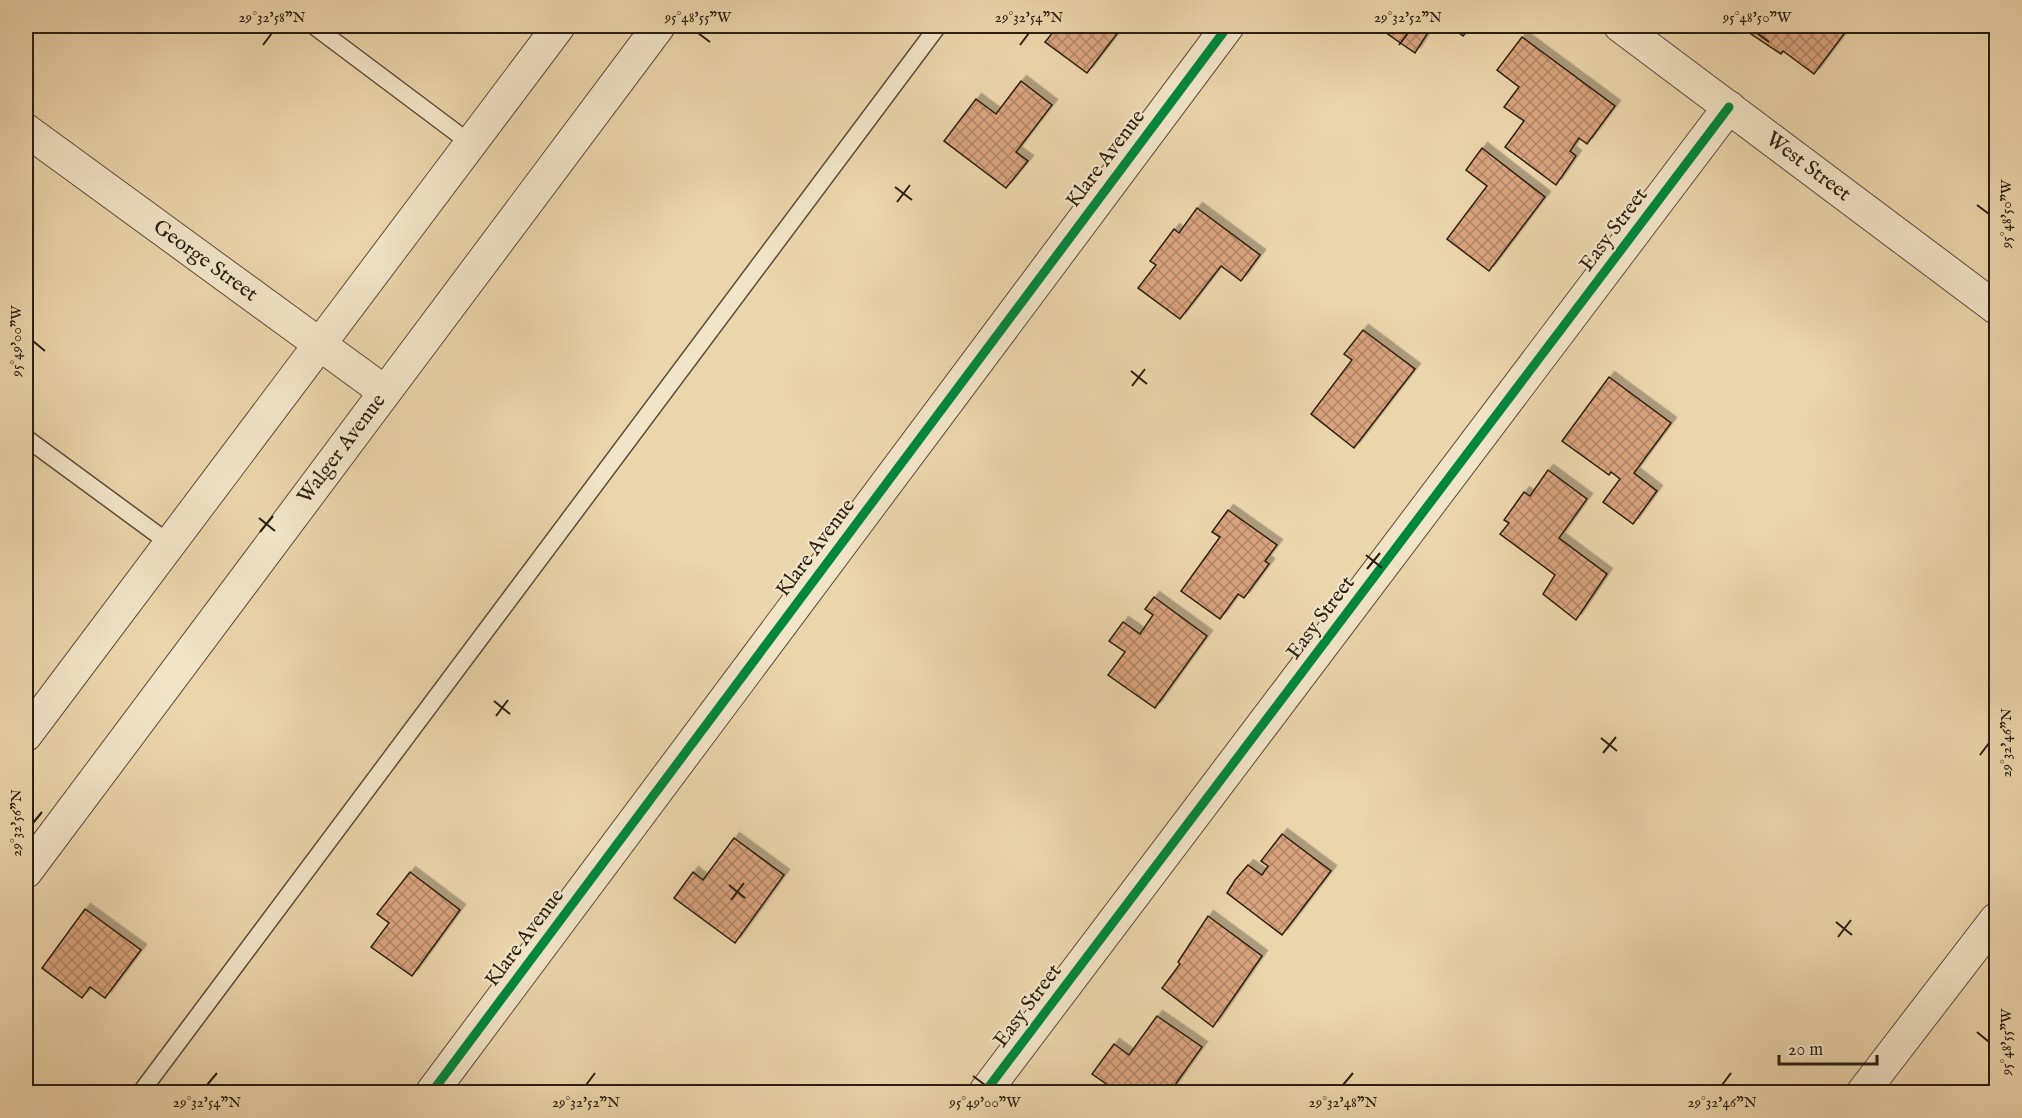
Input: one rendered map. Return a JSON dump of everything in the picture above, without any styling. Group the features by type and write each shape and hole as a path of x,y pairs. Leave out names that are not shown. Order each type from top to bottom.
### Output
{"street":[{"path":"26,735 559,26"},
{"name":"Walger Avenue","path":"26,872 659,26"},
{"name":"Klare Avenue","path":"432,1092 1228,26"},
{"name":"West Street","path":"1620,26 1996,308"},
{"name":"Easy Street","path":"985,1092 1729,107"},
{"name":"George Street","path":"26,130 385,392"},
{"path":"1863,1092 1996,919"}],"lane":[{"path":"314,26 470,143"},
{"path":"141,1092 938,26"},
{"path":"26,438 169,543"}],"building":[{"path":"797,26 814,26 808,33"},
{"path":"1058,26 1123,26 1087,73 1045,42"},
{"path":"1376,26 1422,26 1429,31 1415,53"},
{"path":"1450,26 1472,26 1463,36"},
{"path":"1743,26 1850,26 1814,74 1783,51 1781,54 1742,28"},
{"path":"1522,37 1615,106 1587,144 1579,138 1570,151 1576,156 1556,185 1505,147 1524,121 1504,107 1519,87 1497,70"},
{"path":"1021,81 1052,105 1016,152 1028,161 1006,188 944,141 976,99 996,114"},
{"path":"1482,148 1545,197 1489,271 1447,239 1487,186 1466,170"},
{"path":"1197,208 1260,255 1241,281 1221,266 1180,319 1138,288 1156,265 1150,261 1174,229 1179,233"},
{"path":"1363,330 1415,369 1354,448 1311,414 1352,360 1344,354"},
{"path":"1609,377 1671,423 1634,473 1657,491 1633,524 1603,502 1620,479 1611,472 1609,475 1562,441"},
{"path":"1548,470 1587,499 1559,538 1607,574 1576,620 1543,594 1555,575 1500,534 1509,523 1504,520 1524,492 1530,496"},
{"path":"1228,510 1277,545 1265,561 1269,564 1244,598 1238,594 1220,619 1181,591 1220,537 1212,532"},
{"path":"1154,597 1207,636 1155,708 1108,675 1125,652 1109,641 1123,622 1140,634 1153,615 1145,609"},
{"path":"1282,834 1331,871 1282,935 1227,893 1248,865 1262,875 1268,866 1261,861"},
{"path":"734,838 784,875 735,943 674,898 693,872 703,880"},
{"path":"410,872 460,910 412,976 371,947 389,923 377,914"},
{"path":"85,909 141,950 105,998 90,987 82,998 42,968"},
{"path":"1208,916 1262,956 1213,1027 1162,988 1180,964 1178,962"},
{"path":"1157,1016 1202,1047 1170,1092 1118,1092 1092,1074 1114,1044 1129,1055"}],"cycle path":[{"path":"432,1092 1228,26"},
{"path":"985,1092 1729,107"}]}
